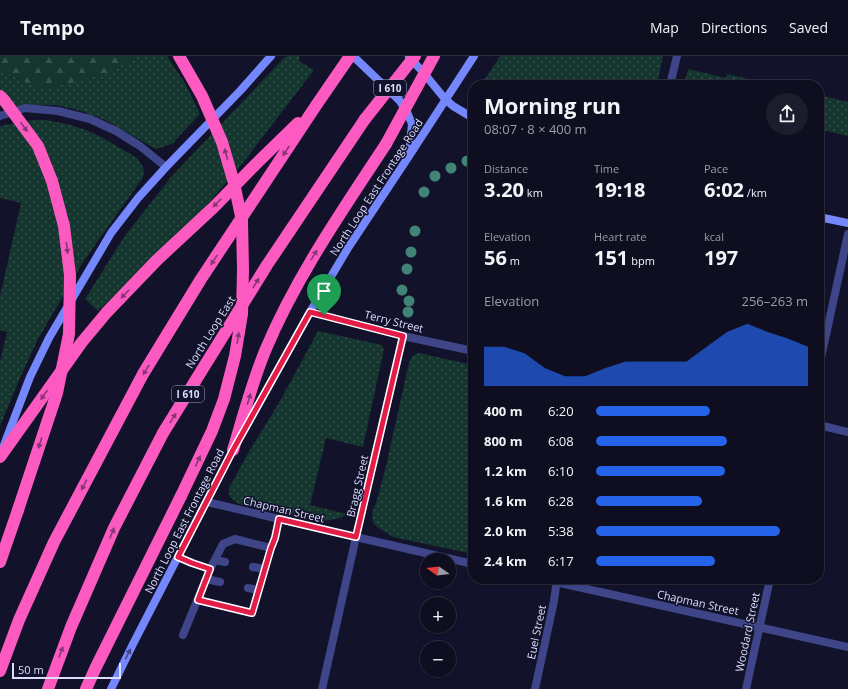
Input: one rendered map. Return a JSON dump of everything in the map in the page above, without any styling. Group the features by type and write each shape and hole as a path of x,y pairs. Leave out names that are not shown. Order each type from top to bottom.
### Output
{"highway":[{"path":"86,689 212,431 224,399 235,356 242,314 242,221 234,183 222,142 202,96 179,56"},
{"path":"0,671 19,620 54,542 143,374 201,279 350,56"},
{"name":"North Loop East","path":"48,689 71,627 114,528 163,433 267,265 365,119 415,56"},
{"path":"233,450 260,364 294,291 334,221 386,144 434,56"},
{"path":"0,96 38,146 52,181 64,226 70,275 69,334 57,393 0,562"},
{"path":"0,457 82,342 108,312 157,260 214,207 315,107"}],"main road":[{"path":"0,457 30,377 49,338 111,233 138,198 166,167 240,91 271,56"},
{"path":"353,56 400,101 407,112 412,124 409,156"},
{"path":"408,56 445,100 468,115"},
{"name":"North Loop East Frontage Road","path":"113,689 233,450 310,312 348,248 474,56"},
{"path":"824,218 848,223"}],"street":[{"path":"671,80 677,56"},
{"path":"0,116 25,108 58,111 90,119 116,131 140,146 166,167"},
{"path":"824,344 848,234"},
{"name":"Terry Street","path":"310,312 403,336 468,350"},
{"name":"Bragg Street","path":"322,689 403,336"},
{"path":"824,426 848,432"},
{"name":"Chapman Street","path":"207,502 468,563"},
{"path":"198,600 252,613 275,538 279,519"},
{"path":"183,635 210,569 223,544 235,539 271,548"},
{"path":"178,557 210,569"},
{"path":"215,560 225,562"},
{"path":"253,567 265,569"},
{"path":"206,579 220,582"},
{"name":"Euel Street","path":"535,689 557,584"},
{"name":"Chapman Street","path":"570,584 848,647"},
{"name":"Woodard Street","path":"746,689 769,584"},
{"path":"248,588 258,590"}],"green space":[{"path":"0,56 167,56 186,85 200,114 172,144 156,149 105,120 81,111 56,105 14,106 0,91"},
{"path":"0,56 135,56 113,72 43,90 3,71 0,65"},
{"path":"287,56 299,56 299,61 314,70 242,164 202,211 98,311 85,299 124,237 171,177"},
{"path":"500,56 663,56 658,80 484,80"},
{"path":"688,69 726,78 727,74 753,80 685,80"},
{"path":"824,96 848,102 848,136 824,130"},
{"path":"35,120 46,120 67,124 86,130 103,138 137,158 143,167 144,173 142,179 83,262 38,339 0,426 0,362 7,332 0,330 0,296 21,203 0,198 0,126"},
{"path":"318,331 378,344 384,349 363,447 326,438 310,505 347,514 337,519 317,521 239,504 231,498 229,488 280,401"},
{"path":"419,353 468,364 468,553 393,537 373,523 372,513 386,466 408,367 410,360"}],"route":[{"path":"310,312 324,315 403,336 356,537 279,519 275,538 252,613 198,600 210,569 178,557 233,450 310,312"}]}
